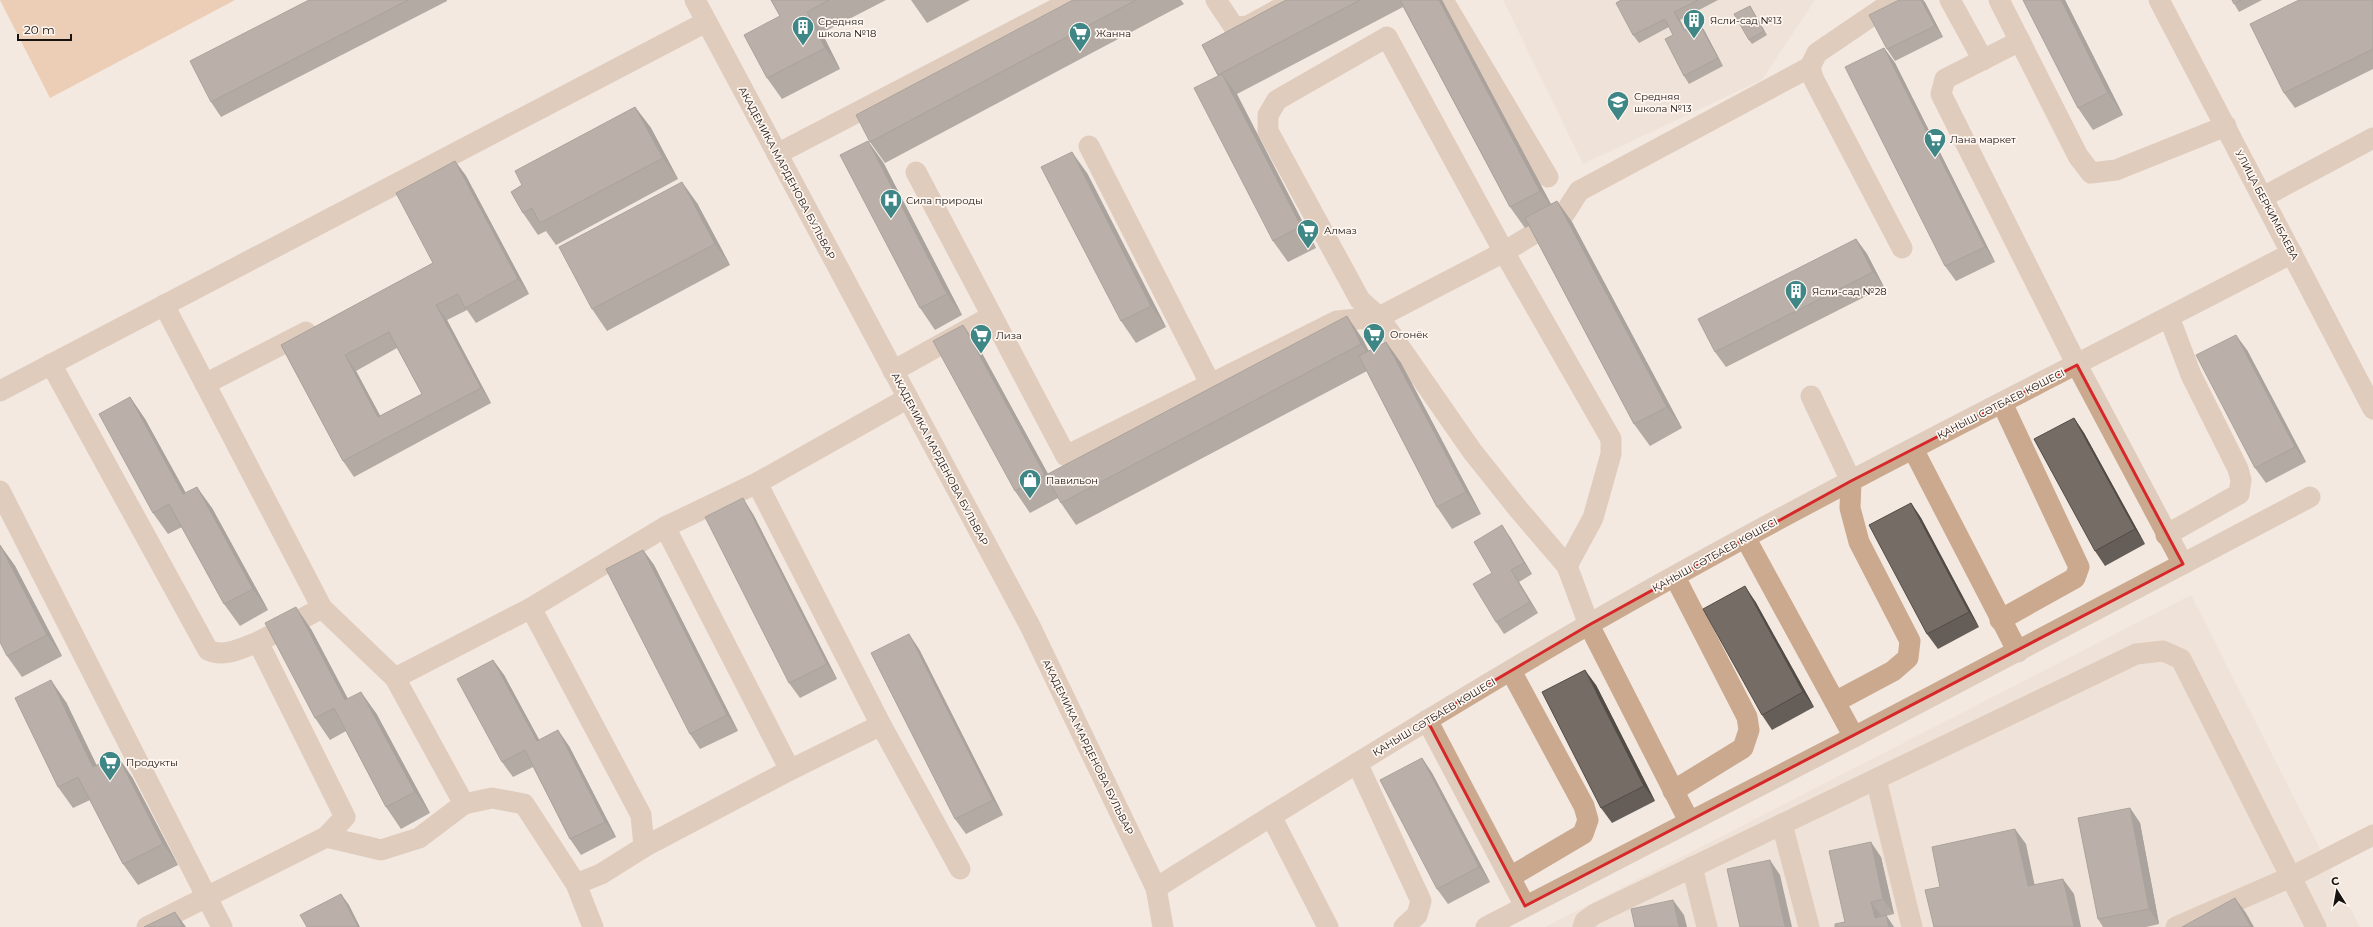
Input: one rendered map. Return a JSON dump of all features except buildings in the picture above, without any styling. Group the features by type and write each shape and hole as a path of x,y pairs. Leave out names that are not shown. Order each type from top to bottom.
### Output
{"street":[{"name":"АКАДЕМИКА МАРДЕНОВА БУЛЬВАР","path":"695,0 1030,626 1156,888 1163,927"},
{"path":"777,154 1073,0"},
{"path":"1216,0 1234,27 1248,26 1295,0"},
{"path":"1444,0 1548,177"},
{"path":"916,172 1066,456 1337,321 1379,317 1504,252 1563,216 1579,190 1810,67 1817,53 1870,9 1895,0"},
{"path":"1950,0 1983,60"},
{"path":"1999,0 2078,156 2091,173 2116,170 2226,126"},
{"name":"УЛИЦА БЕРКИМБАЕВА","path":"2159,0 2373,410"},
{"path":"0,391 706,22"},
{"path":"1567,566 1593,518 1611,454 1611,439 1504,252 1387,37 1277,100 1268,114 1268,131 1360,300 1379,317 1472,451 1519,510 1567,566 1588,625 1689,821"},
{"path":"2020,41 1945,80 1941,94 2077,365 2166,535 2183,564"},
{"path":"1810,67 1813,78 1902,248"},
{"path":"2263,197 2373,138"},
{"path":"1089,146 1210,383"},
{"name":"ҚАНЫШ СӘТБАЕВ КӨШЕСІ","path":"1156,888 1427,720 1588,625 1851,481 2292,253"},
{"path":"164,305 322,608 395,678 464,804"},
{"path":"893,371 992,316"},
{"path":"2166,535 2239,494 2241,480 2238,470 2191,374 2169,317"},
{"path":"205,384 324,323"},
{"path":"51,364 208,650 216,654 224,654 258,642 322,608"},
{"path":"1812,396 1851,481 1850,508 1859,542 1910,641 1908,658 1893,671 1835,702"},
{"path":"395,678 531,608 665,527 757,483 908,398"},
{"path":"2000,620 2075,578 2079,567 2002,403"},
{"path":"1913,449 2000,620 2018,652"},
{"path":"757,483 881,725 960,868"},
{"path":"0,491 222,927"},
{"path":"1486,927 1689,821 1854,738 2310,497"},
{"path":"665,527 790,770"},
{"path":"1746,538 1854,738"},
{"path":"1673,792 1743,748 1749,730 1747,717 1676,577"},
{"path":"531,608 641,815 644,847"},
{"path":"147,927 326,837 345,817 258,642"},
{"path":"1583,927 1585,920 1595,914 2136,654 2163,651 2181,660 2316,927"},
{"path":"1510,877 1583,834 1588,820 1584,806 1511,671"},
{"path":"1427,720 1525,906"},
{"path":"576,884 601,874 644,847 790,770 881,725"},
{"path":"1357,763 1421,901 1417,915 1404,927"},
{"path":"1876,779 1912,927"},
{"path":"326,837 381,850 419,838 464,804 492,798 524,804 576,884 593,927"},
{"path":"1271,816 1328,927"},
{"path":"1782,824 1809,927"},
{"path":"2176,927 2291,877 2373,836"},
{"path":"1692,867 1707,927"}],"highlighted area":[{"path":"2077,365 2183,564 1525,906 1427,720 1589,625 1851,481"}],"shaded area":[{"path":"0,0 235,0 50,98"},
{"name":"Средняя школа №13","path":"1503,0 1815,0 1762,80 1583,164"},
{"path":"2191,595 2360,927 1545,927"}],"place":[{"name":"Ясли-сад №13","path":"1694,40"},
{"name":"Средняя школа №18","path":"803,46"},
{"name":"Жанна","path":"1080,52"},
{"name":"Средняя школа №13","path":"1618,122"},
{"name":"Лана маркет","path":"1935,158"},
{"name":"Сила природы","path":"891,220"},
{"name":"Алмаз","path":"1308,250"},
{"name":"Ясли-сад №28","path":"1796,310"},
{"name":"Лиза","path":"981,354"},
{"name":"Огонёк","path":"1374,354"},
{"name":"Павильон","path":"1030,500"},
{"name":"Продукты","path":"110,782"}]}
